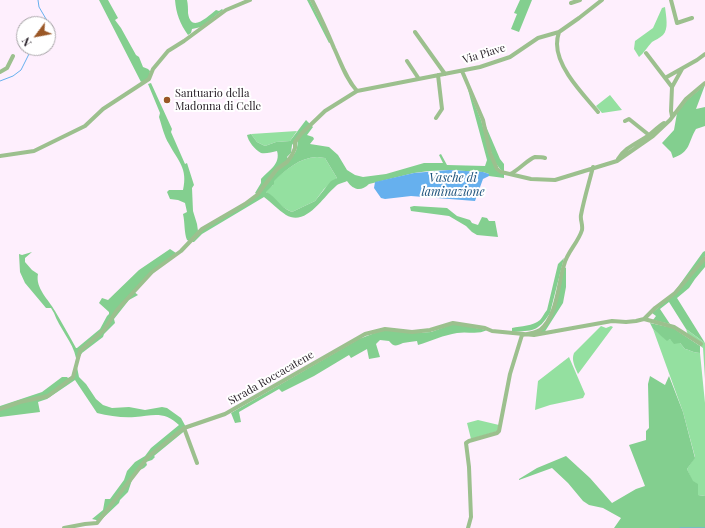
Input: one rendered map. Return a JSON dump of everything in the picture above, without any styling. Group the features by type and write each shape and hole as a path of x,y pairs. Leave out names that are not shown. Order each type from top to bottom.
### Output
{"street":[{"path":"0,156 34,151 85,126 103,109 149,79 153,69 168,51 226,10 250,0"},
{"path":"0,409 20,402 48,396 73,377 80,351 104,330 117,310 152,272 181,251 202,229 257,196 277,169 292,156 296,148 298,138 319,116 357,91 345,72 312,0"},
{"path":"570,3 580,0"},
{"name":"Via Piave","path":"357,91 462,71 510,57 538,38 559,32 602,0"},
{"path":"671,0 677,23 692,18"},
{"path":"414,32 445,74"},
{"path":"559,32 557,44 564,69 570,79 598,112"},
{"path":"646,53 672,88"},
{"path":"665,78 705,54"},
{"path":"0,72 7,68 13,56"},
{"path":"407,61 419,79"},
{"path":"671,118 672,88 682,69"},
{"path":"462,71 483,120 490,153 497,169 501,172 531,179 555,180 593,167 617,161 653,136 671,118 686,99 705,83"},
{"path":"436,118 442,109 438,76"},
{"path":"617,161 622,153 671,118"},
{"path":"625,121 629,119 649,135"},
{"path":"509,174 516,171 535,157 545,158"},
{"path":"468,528 471,518 469,467 466,443 500,431 510,374 522,335 540,330 550,315 564,265 582,230 581,215 593,167"},
{"path":"644,319 655,308 675,293 705,258"},
{"name":"Strada Roccacatene","path":"64,528 97,523 148,456 184,428 225,414 365,334 385,329 412,332 430,330 453,323 522,335 545,334 612,321 626,322 644,319 674,327 701,344"},
{"path":"184,428 197,462"}],"green space":[{"path":"99,0 108,0 118,18 115,20 136,55 139,57 143,67 150,71 149,79 141,82"},
{"path":"175,0 187,0 190,19 196,23 200,22 216,10 223,10 201,27 192,29 191,33 188,35 179,18"},
{"path":"307,0 310,0 331,42 329,43"},
{"path":"520,0 532,0 519,32 511,29 517,14 514,13"},
{"path":"665,7 667,22 665,32 662,36 652,42 639,57 634,49 635,41 653,28 662,8"},
{"path":"151,83 172,129 171,132 185,164 187,163 194,185 192,188 193,211 198,231 189,241 186,237 183,214 187,212 185,203 170,199 167,192 169,190 183,190 183,170 164,134 159,117 160,113 148,84"},
{"path":"705,85 696,109 705,107 705,126 696,129 686,150 679,156 673,158 671,152 662,143 674,130 677,113 687,100"},
{"path":"467,86 481,120 493,163 504,174 504,178 489,176 489,174 483,172 449,170 414,173 369,184 360,189 354,188 347,181 337,185 314,209 307,214 293,218 283,213 264,197 202,234 194,242 192,242 202,230 259,195 255,193 261,183 261,179 276,163 278,156 277,151 261,153 252,145 247,135 251,134 257,142 265,146 276,142 290,141 306,120 313,127 307,135 313,137 314,139 310,144 329,147 338,155 347,170 355,175 363,177 386,174 424,163 443,163 439,155 441,154 447,165 485,166 487,160","holes":["297,138 296,151 289,161 287,157 291,153 292,145","317,157 325,158 337,178 331,181 315,201 292,212 266,192 274,184 274,181 294,165 305,159"]},
{"path":"610,95 622,110 602,113 596,106"},
{"path":"485,124 500,159 504,164 504,172 499,168 493,157"},
{"path":"297,131 290,141 276,142 265,146 257,142 251,134"},
{"path":"317,157 325,158 337,178 324,189 315,201 292,212 281,206 265,191 273,185 273,181 283,172 304,159"},
{"path":"410,207 447,208 457,216 470,220 472,223 478,225 482,217 487,218 489,221 495,221 498,237 477,235 466,226 449,216 411,211"},
{"path":"170,249 176,253 133,291 138,295 129,300 114,319 115,323 103,337 82,353 77,367 79,377 86,384 96,399 103,405 112,408 129,407 145,410 162,407 167,408 181,418 187,429 154,456 155,457 152,460 146,462 147,465 138,471 133,477 128,492 100,521 92,519 103,510 105,499 110,499 124,480 127,471 135,462 145,456 151,448 179,425 169,418 158,415 126,417 97,413 75,380 47,399 38,402 40,412 0,417 0,406 42,392 62,377 68,378 72,376 76,360 72,346 51,308 46,308 25,283 20,272 19,254 22,255 32,252 25,258 25,262 38,274 40,289 77,348 100,329 109,314 109,312 99,303 102,298 108,300 139,270"},
{"path":"705,251 705,256 675,291 703,252"},
{"path":"564,258 550,313 542,324 534,329 512,332 512,328 534,324 542,318 547,310 558,264"},
{"path":"705,260 705,267 689,288 677,298 705,343 686,329 669,302 660,309 670,324 653,320 656,316 652,313 675,293"},
{"path":"564,267 566,268 566,287 563,303 544,333 539,332 551,316"},
{"path":"650,323 673,328 700,346 700,353 685,349 680,343 674,344 670,339 667,341 653,329"},
{"path":"453,324 487,330 452,334 418,345 417,341 395,345 389,341 380,340 376,344 380,357 369,359 367,349 351,358 349,355 314,376 282,392 279,389 239,412 241,422 235,423 231,413 359,339 380,331 387,330 415,333 431,332"},
{"path":"601,326 606,328 611,326 613,327 578,374 573,361 574,353"},
{"path":"653,329 667,340 670,339 680,343 685,349 700,353 705,403 705,496 698,495 687,469 695,457 683,412"},
{"path":"686,329 705,343 705,379 703,348 689,338"},
{"path":"569,357 585,394 583,398 550,405 535,410 538,381"},
{"path":"650,376 665,385 669,376 683,412 695,458 687,469 693,481 698,484 698,495 705,496 705,528 614,528 621,518 603,508 589,505 583,501 568,483 552,468 519,480 537,468 566,456 590,478 612,503 636,489 645,486 629,445 646,440 646,431 649,428 648,384"},
{"path":"478,420 499,425 498,431 471,439 467,423"}],"water":[{"name":"Vasche di laminazione","path":"449,170 483,172 489,174 489,176 483,179 475,201 411,196 385,199 381,198 374,188 375,182 414,173"}],"waterway":[{"path":"38,0 39,7 44,16"},
{"path":"0,81 13,76 21,70 28,56"},
{"path":"680,528 705,528"}],"place":[{"name":"Santuario della Madonna di Celle","path":"167,100"}]}
